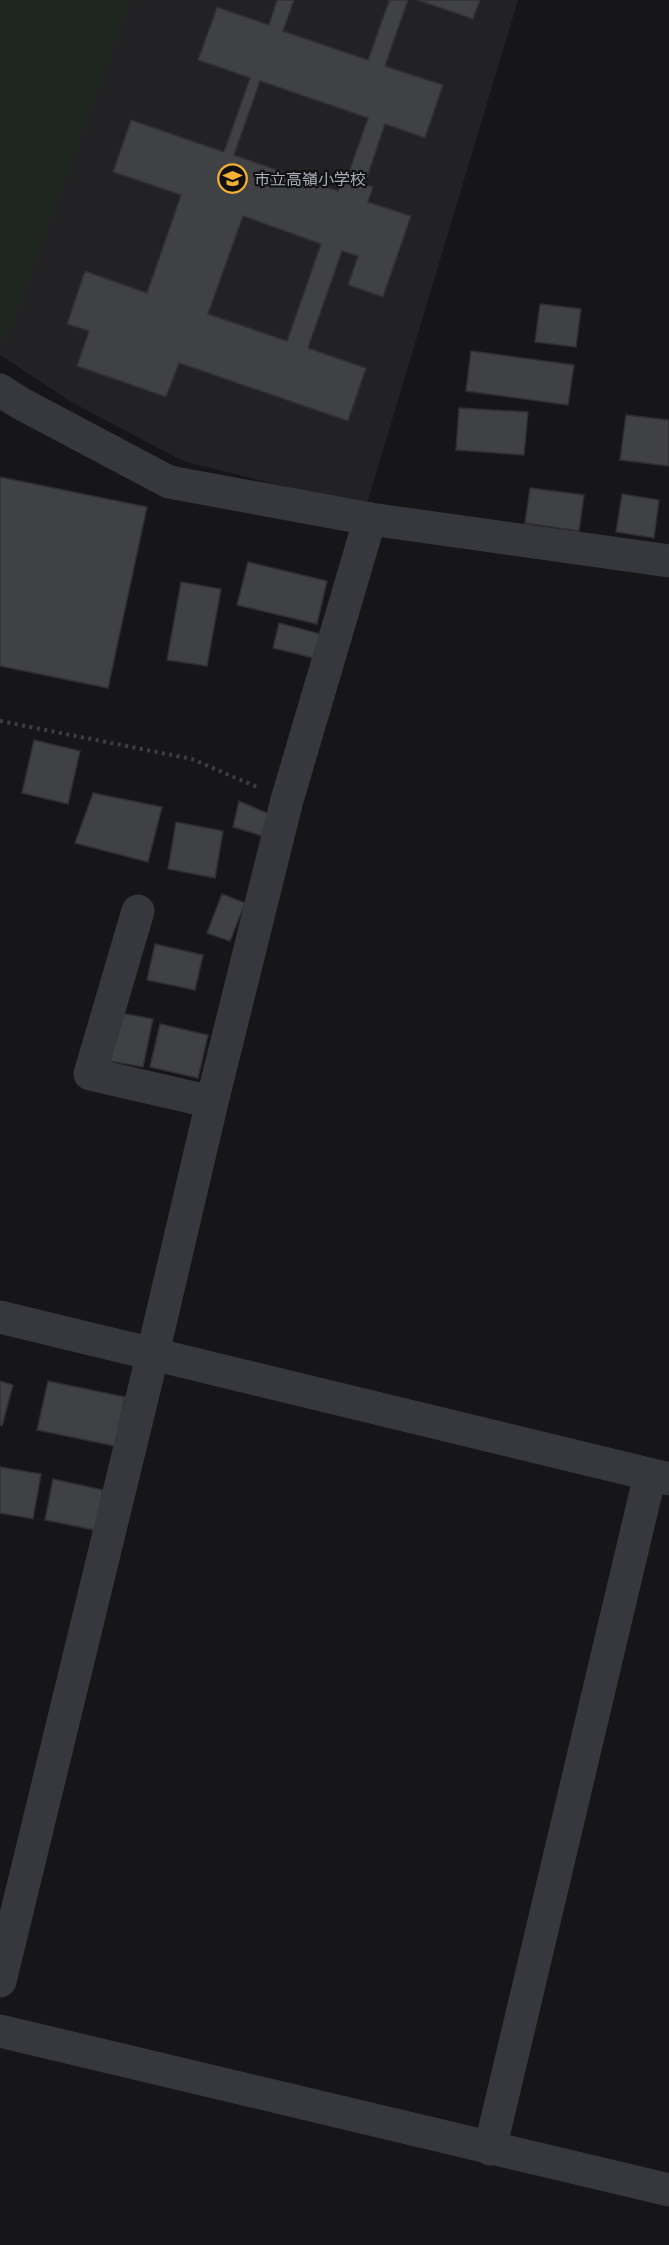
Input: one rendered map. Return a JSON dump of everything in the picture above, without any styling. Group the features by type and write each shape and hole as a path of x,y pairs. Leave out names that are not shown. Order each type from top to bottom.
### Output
{"street":[{"path":"0,390 20,403 169,482 370,519 669,561"},
{"path":"0,1981 287,800 370,519"},
{"path":"138,910 90,1074 212,1102"},
{"path":"0,1317 660,1477 490,2149"},
{"path":"0,2031 669,2190"}],"path":[{"path":"0,721 192,759 287,800"}],"shaded area":[{"name":"市立高嶺小学校","path":"0,0 518,0 366,507 183,461 73,403 0,355"},
{"path":"0,0 131,0 6,342 0,338"}],"building":[{"path":"277,0 294,0 283,31 368,60 389,1 387,0 408,0 385,66 443,85 425,138 385,124 365,184 373,187 368,202 411,216 383,297 348,285 358,256 342,251 308,348 366,368 348,421 179,363 166,397 77,366 89,331 67,324 85,271 147,293 181,195 113,172 131,120 224,152 250,78 198,60 217,7 269,25","holes":["260,81 368,118 347,178 343,176 338,191 234,155","243,216 321,244 287,341 208,314"]},
{"path":"417,0 480,0 473,19"},
{"path":"540,304 581,309 576,347 535,342"},
{"path":"471,351 574,365 568,405 466,391"},
{"path":"459,408 528,412 524,455 456,450"},
{"path":"626,415 669,420 669,466 620,460"},
{"path":"0,477 147,507 108,688 0,666"},
{"path":"530,488 584,495 579,531 525,523"},
{"path":"622,494 659,500 654,538 616,532"},
{"path":"248,562 327,581 317,624 237,605"},
{"path":"181,582 221,589 207,666 167,660"},
{"path":"279,623 320,634 314,658 273,648"},
{"path":"34,740 80,751 68,804 22,793"},
{"path":"93,793 162,807 148,862 75,843"},
{"path":"239,801 269,814 263,836 233,827"},
{"path":"176,822 223,831 215,878 168,869"},
{"path":"222,894 245,903 230,941 207,933"},
{"path":"155,944 203,955 195,990 147,980"},
{"path":"115,1012 153,1019 143,1067 104,1060"},
{"path":"160,1024 208,1035 198,1078 150,1067"},
{"path":"0,1381 13,1385 2,1426 0,1425"},
{"path":"48,1381 125,1397 115,1446 37,1430"},
{"path":"0,1467 41,1474 33,1519 0,1513"},
{"path":"53,1479 103,1490 95,1530 45,1520"}],"place":[{"name":"市立高嶺小学校","path":"233,178"}]}
